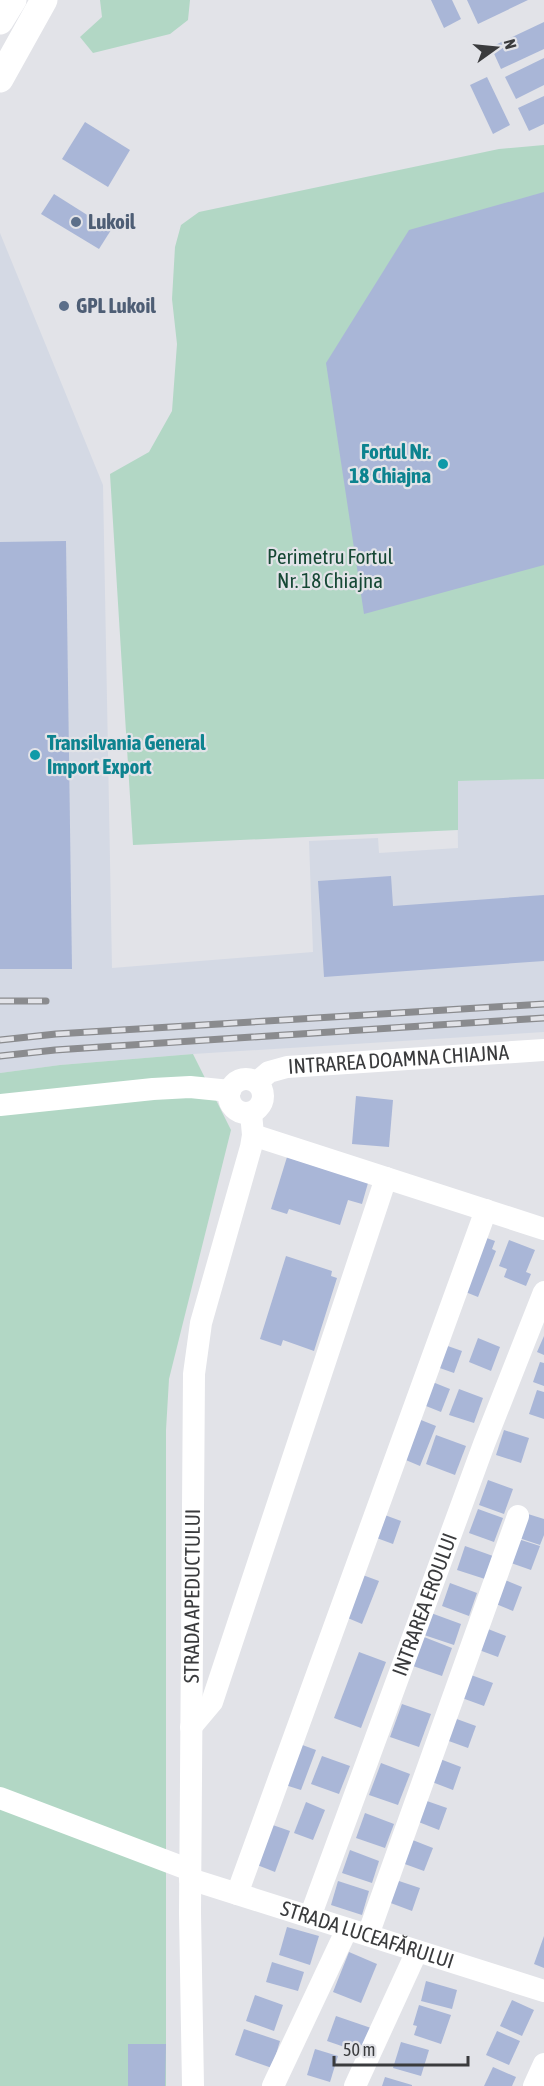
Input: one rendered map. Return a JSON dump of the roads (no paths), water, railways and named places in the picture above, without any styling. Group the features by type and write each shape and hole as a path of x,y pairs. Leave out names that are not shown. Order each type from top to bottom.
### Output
{"main road":[{"path":"0,21 13,0"},
{"path":"0,79 44,0"}],"street":[{"name":"INTRAREA DOAMNA CHIAJNA","path":"230,1091 232,1086 241,1079 252,1079 257,1082 269,1072 287,1067 544,1050"},
{"name":"STRADA APEDUCTULUI","path":"193,2086 190,1875 196,1346 252,1124 256,1110 263,1102 263,1091 257,1082"},
{"path":"0,1105 153,1089 190,1087 230,1091 230,1101 236,1110 252,1124 386,1178 544,1229"},
{"path":"191,1727 212,1702 386,1178"},
{"path":"237,1894 486,1210"},
{"name":"INTRAREA EROULUI","path":"310,1917 484,1444 544,1292"},
{"path":"273,2086 358,1932 518,1516"},
{"name":"STRADA LUCEAFĂRULUI","path":"0,1798 237,1894 544,1990"},
{"path":"355,2086 417,1951"},
{"path":"534,2086 544,2064"}],"railway":[{"path":"0,1001 46,1001"},
{"path":"0,1040 56,1034 544,1004"},
{"path":"0,1056 55,1050 544,1018"}],"place":[{"name":"Lukoil","path":"76,222"},
{"name":"GPL Lukoil","path":"64,306"},
{"name":"Fortul Nr. 18 Chiajna","path":"443,464"},
{"name":"Transilvania General Import Export","path":"35,755"}],"park label":[{"name":"Perimetru Fortul Nr. 18 Chiajna","path":"330,569"}]}
